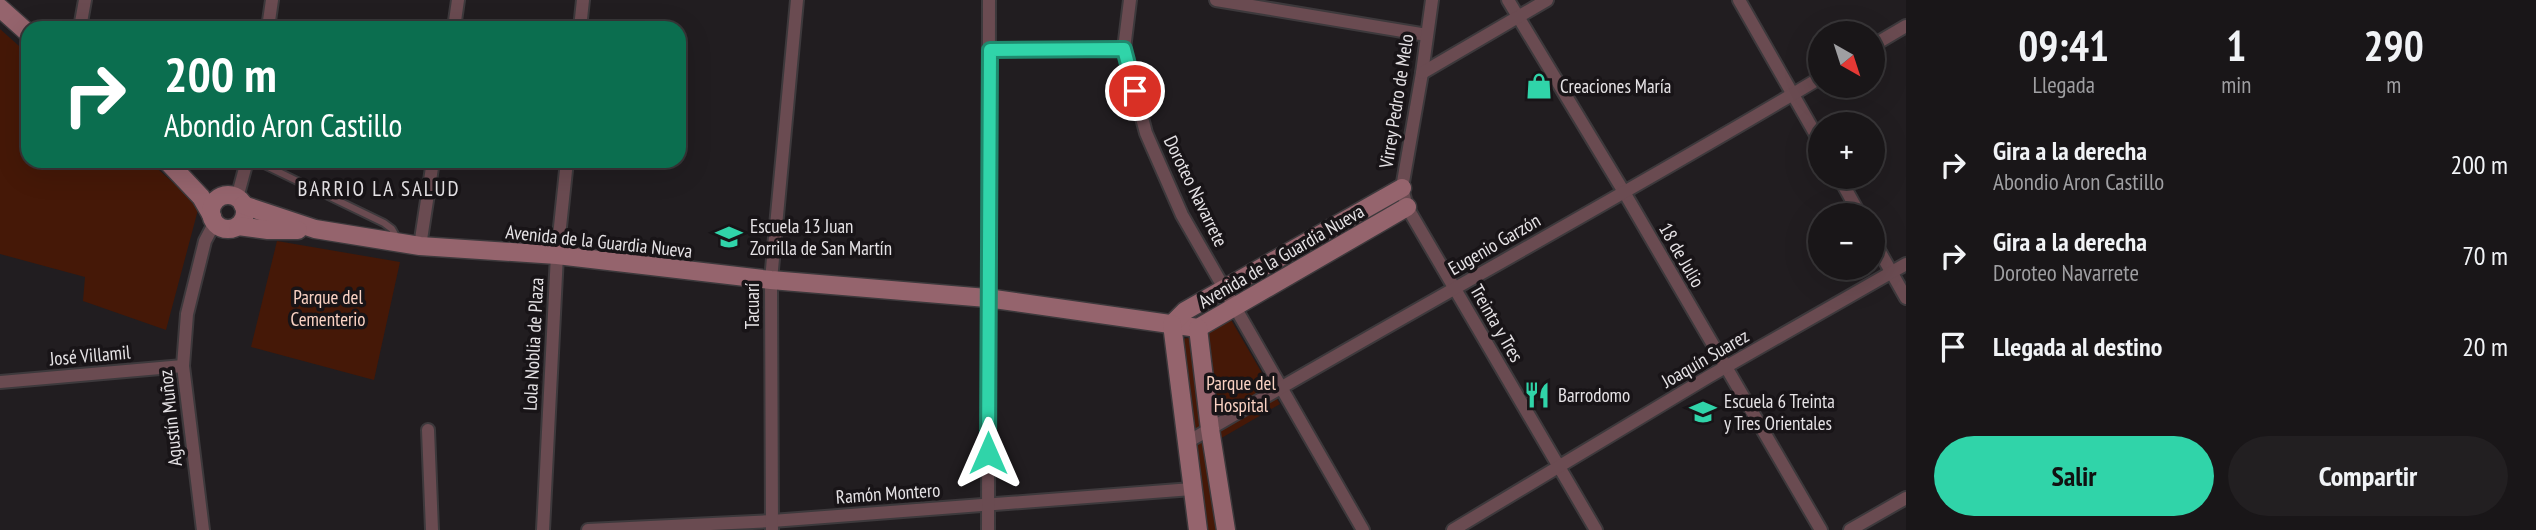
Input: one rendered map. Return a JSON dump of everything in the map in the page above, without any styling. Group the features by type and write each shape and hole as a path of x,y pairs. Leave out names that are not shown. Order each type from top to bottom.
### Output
{"street":[{"path":"81,21 85,0"},
{"path":"269,21 272,0"},
{"path":"455,21 458,0"},
{"path":"581,21 583,0"},
{"name":"Tacuarí","path":"772,525 771,280 797,0"},
{"path":"988,530 989,0"},
{"name":"Doroteo Navarrete","path":"1129,0 1124,49 1146,133 1182,215 1363,530"},
{"path":"1216,0 1427,36"},
{"name":"Virrey Pedro de Melo","path":"1407,207 1402,188 1432,0"},
{"name":"18 de Julio","path":"1508,0 1822,530"},
{"path":"1422,73 1547,0"},
{"path":"1739,0 1808,121"},
{"path":"0,8 21,27"},
{"path":"1885,38 1906,26"},
{"path":"990,50 1124,49"},
{"name":"Eugenio Garzón","path":"1186,443 1808,85"},
{"name":"Avenida de la Guardia Nueva","path":"175,168 201,197 213,219"},
{"path":"235,200 245,168"},
{"path":"421,246 432,168"},
{"name":"Lola Noblia de Plaza","path":"543,530 557,255 566,168"},
{"name":"Avenida de la Guardia Nueva","path":"184,176 206,189 315,229 399,243 557,255 771,280 987,298 1198,328 1407,207"},
{"name":"Avenida de la Guardia Nueva","path":"1172,324 1185,311 1402,188"},
{"path":"235,200 245,215 238,226 226,229 213,219 214,204 235,200"},
{"name":"Treinta y Tres","path":"1407,207 1596,530"},
{"name":"Agustín Muñoz","path":"203,530 183,366 187,314 213,219"},
{"name":"Avenida de la Guardia Nueva","path":"238,226 268,230 315,229"},
{"path":"1885,262 1906,298"},
{"name":"Joaquín Suarez","path":"1452,530 1906,264"},
{"path":"1172,324 1198,530"},
{"path":"1198,328 1226,530"},
{"name":"José Villamil","path":"0,382 183,366"},
{"path":"428,430 432,530"},
{"name":"Ramón Montero","path":"588,530 772,525 1192,488"},
{"path":"1850,530 1906,498"}],"lane":[{"path":"270,168 384,223 393,229 399,243"}],"green space":[{"path":"0,29 21,48 21,168 157,168 199,206 166,330 83,301 85,277 0,254"},
{"name":"Parque del Cementerio","path":"277,241 400,262 374,380 251,347"},
{"name":"Parque del Hospital","path":"1230,318 1280,404 1218,440 1205,332"},
{"path":"1189,338 1218,530 1208,530 1181,339"}],"place":[{"name":"Creaciones María","path":"1539,86"},
{"name":"Escuela 13 Juan Zorrilla de San Martín","path":"729,237"},
{"name":"Barrodomo","path":"1537,395"},
{"name":"Escuela 6 Treinta y Tres Orientales","path":"1703,412"}],"district":[{"name":"BARRIO LA SALUD","path":"379,188"}],"route":[{"path":"988,453 990,50 1124,49 1135,91"}]}
